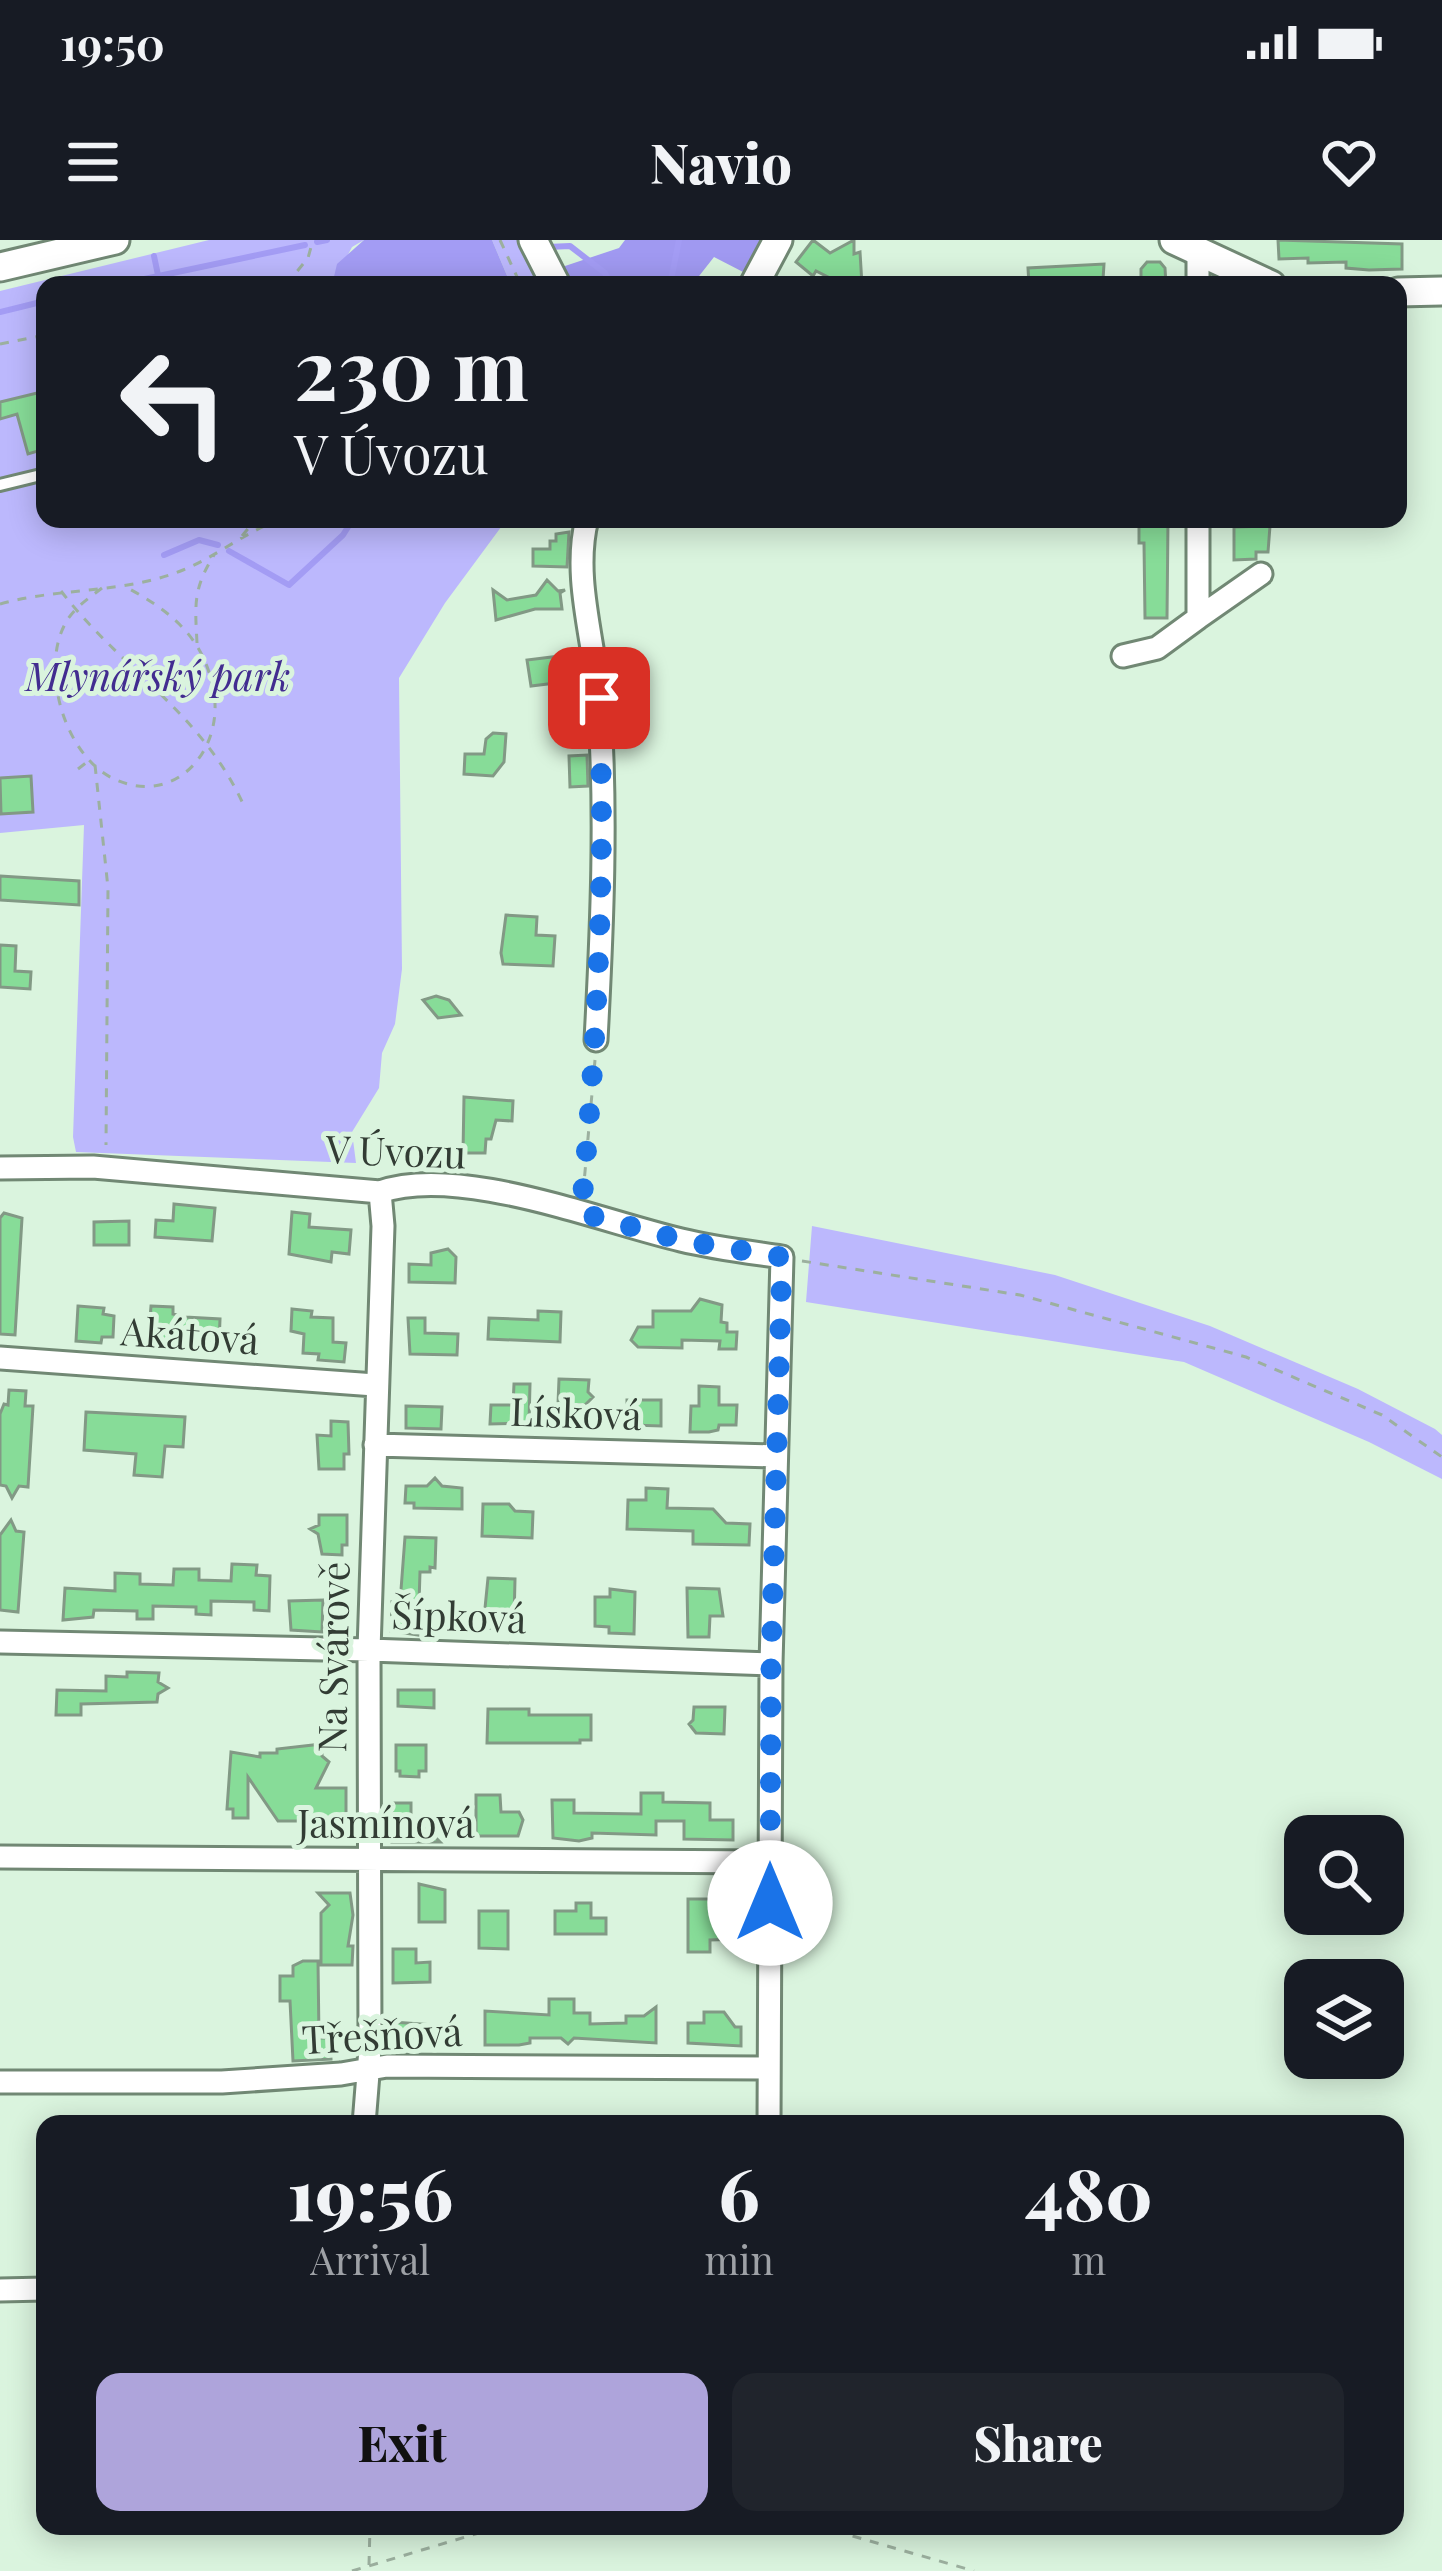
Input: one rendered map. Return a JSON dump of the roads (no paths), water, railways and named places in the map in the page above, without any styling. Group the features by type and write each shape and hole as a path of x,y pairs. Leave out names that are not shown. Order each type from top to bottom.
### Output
{"street":[{"path":"0,267 115,240"},
{"path":"533,240 551,276"},
{"path":"759,276 778,240"},
{"path":"1186,246 1195,276"},
{"path":"1186,246 1251,276"},
{"path":"1407,292 1442,291"},
{"path":"586,528 583,565 599,698 603,798 596,1040"},
{"path":"1198,528 1198,618"},
{"path":"1123,656 1157,648 1261,574"},
{"name":"V Úvozu","path":"0,1168 106,1168 380,1192 405,1183 458,1187 684,1241 782,1257 776,1456"},
{"name":"Na Svárově","path":"365,2115 370,2049 369,1650 383,1226 380,1192"},
{"name":"Akátová","path":"0,1358 376,1385"},
{"name":"Lísková","path":"374,1444 776,1456"},
{"path":"769,2115 776,1456"},
{"name":"Šípková","path":"0,1642 771,1664"},
{"name":"Jasmínová","path":"0,1857 771,1862"},
{"name":"Třešňová","path":"0,2082 222,2082 386,2066 769,2068"},
{"path":"0,2290 36,2289"}],"lane":[{"path":"0,485 36,476"}],"waterway":[{"path":"317,242 327,240"},
{"path":"672,276 679,240"},
{"path":"159,276 305,245"},
{"path":"548,247 570,246 606,276"},
{"path":"154,256 158,275"},
{"path":"0,312 36,303"},
{"path":"229,551 289,585 347,528"},
{"path":"164,555 199,540 218,545"}],"park label":[{"name":"Mlynářský park","path":"158,677"}]}
